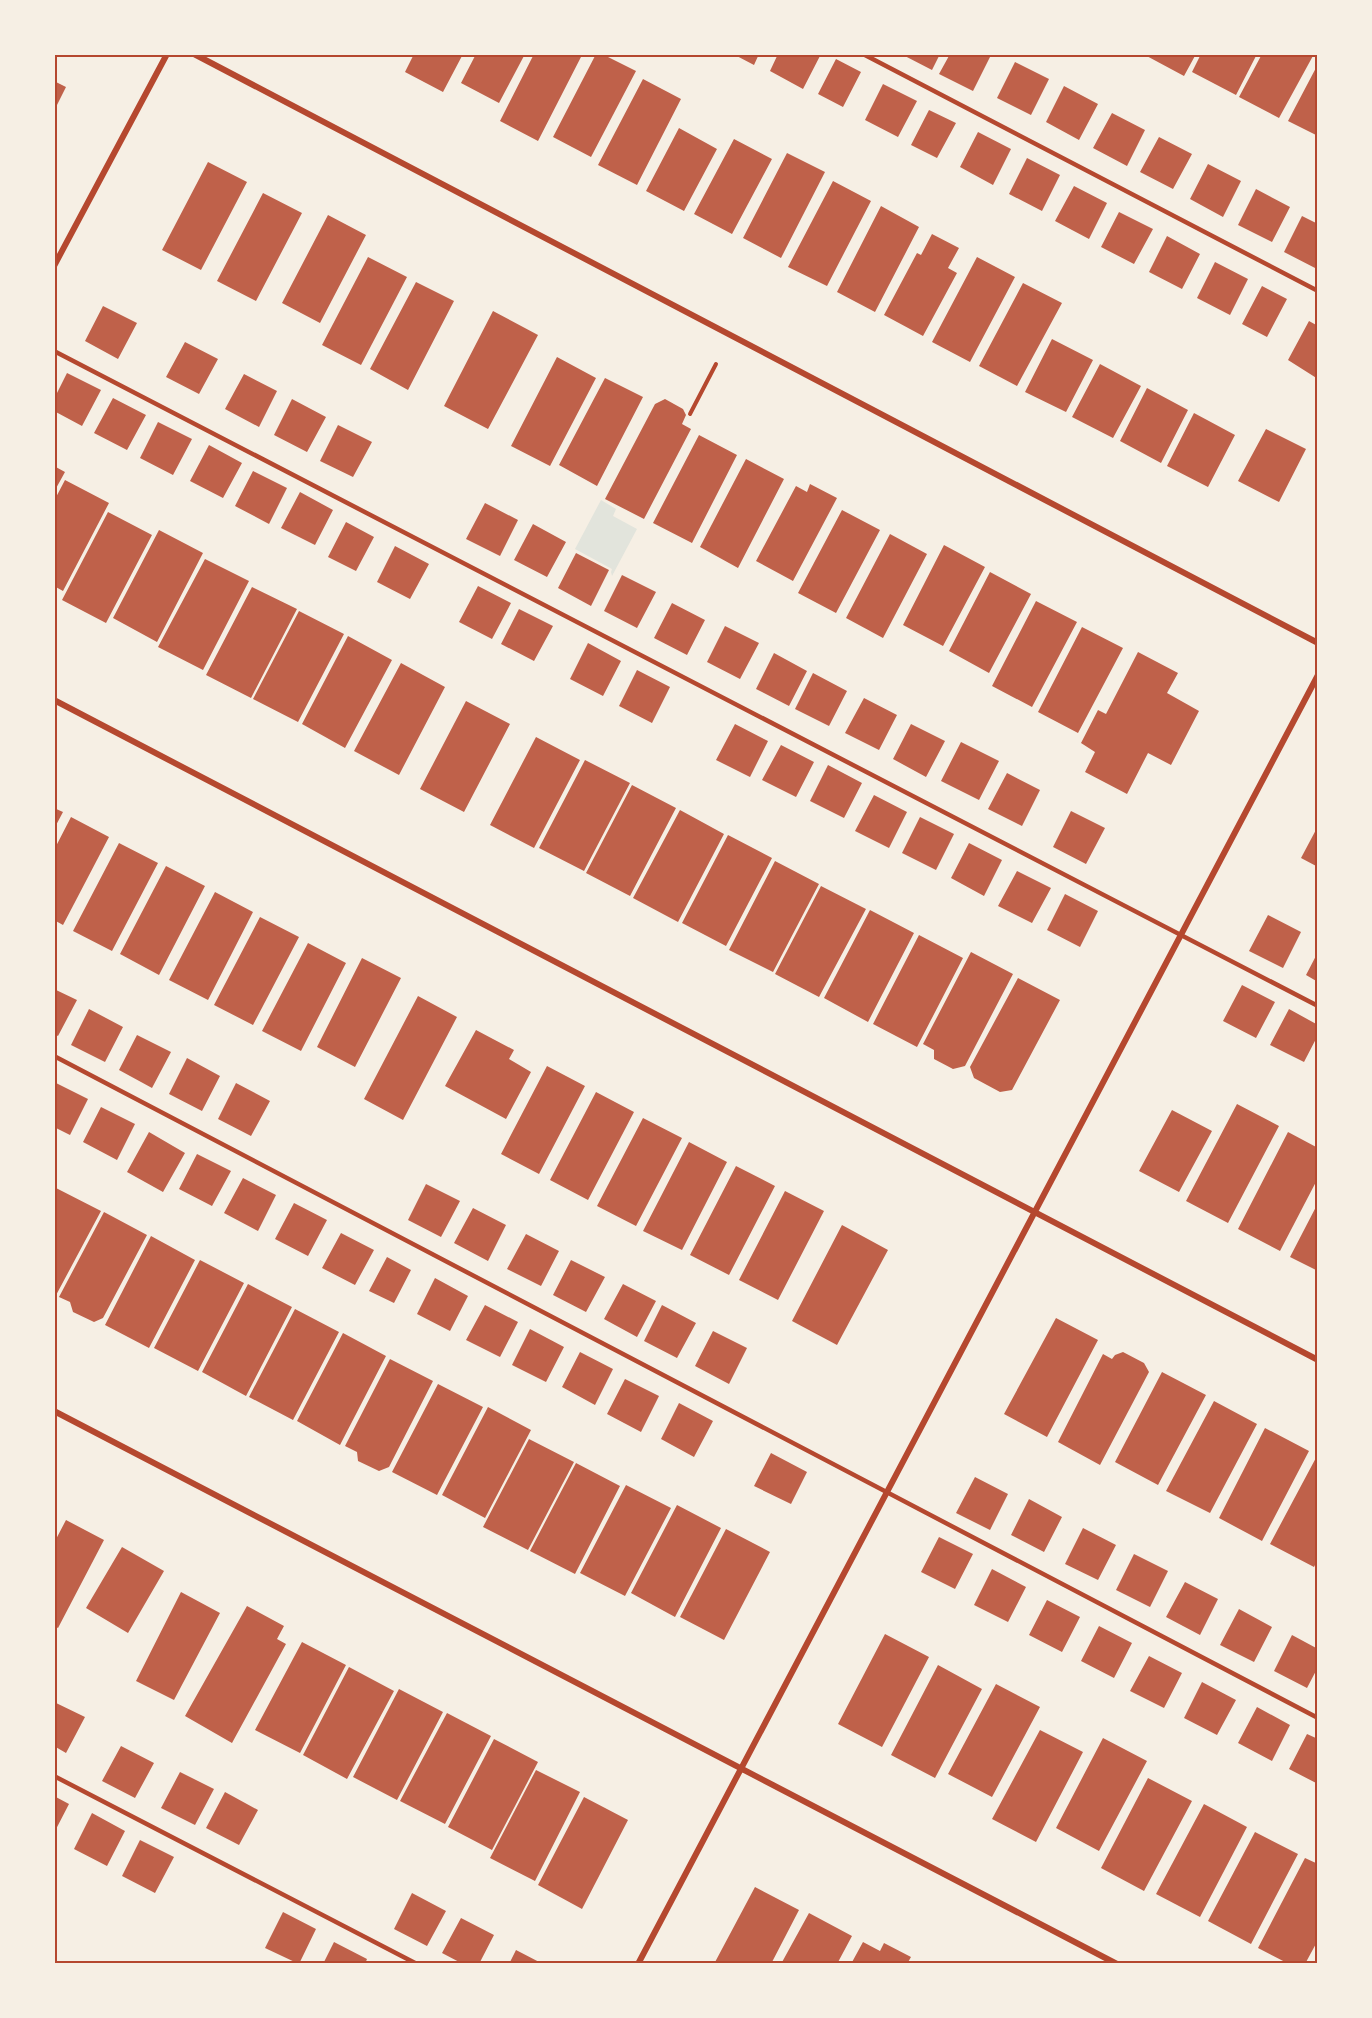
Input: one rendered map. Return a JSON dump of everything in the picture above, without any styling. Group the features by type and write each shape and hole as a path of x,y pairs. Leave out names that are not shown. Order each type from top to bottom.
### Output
{"street":[{"path":"54,266 166,54"},
{"path":"194,54 1318,643"},
{"path":"638,1964 1318,675"},
{"path":"54,700 1318,1360"},
{"path":"54,1411 1118,1964"}],"lane":[{"path":"863,54 1318,291"},
{"path":"54,351 1318,1006"},
{"path":"54,1056 1318,1718"},
{"path":"54,1776 417,1964"}],"path":[{"path":"690,414 716,364"}],"shaded area":[{"path":"601,500 616,509 613,516 637,529 612,576 612,569 575,549"}],"building":[{"path":"414,54 463,54 443,92 405,72"},
{"path":"476,54 525,54 499,103 461,83"},
{"path":"534,54 582,55 538,141 500,121"},
{"path":"596,54 602,54 636,71 591,157 553,137"},
{"path":"733,54 759,54 754,65"},
{"path":"778,54 821,54 803,89 770,71"},
{"path":"901,54 940,54 932,70"},
{"path":"950,54 991,55 973,91 939,74"},
{"path":"1143,54 1196,54 1184,76"},
{"path":"1201,54 1257,54 1236,95 1192,72"},
{"path":"1262,54 1314,54 1279,118 1239,97"},
{"path":"836,59 861,72 843,107 818,94"},
{"path":"1015,62 1049,79 1031,115 997,98"},
{"path":"1318,64 1318,136 1288,121"},
{"path":"643,79 681,99 637,185 598,165"},
{"path":"54,81 66,87 54,111"},
{"path":"883,84 917,101 898,137 865,120"},
{"path":"1064,86 1098,104 1079,140 1046,122"},
{"path":"929,110 956,123 937,158 911,145"},
{"path":"1112,113 1145,130 1127,166 1093,148"},
{"path":"679,128 717,149 684,211 646,191"},
{"path":"978,132 1011,149 993,185 960,167"},
{"path":"1159,137 1192,154 1173,189 1140,172"},
{"path":"734,139 772,159 732,234 694,214"},
{"path":"787,153 825,172 781,258 743,238"},
{"path":"1027,158 1060,175 1042,211 1009,194"},
{"path":"208,162 247,182 201,270 162,250"},
{"path":"1208,164 1241,181 1223,217 1190,199"},
{"path":"833,181 871,201 827,286 788,267"},
{"path":"1074,186 1107,203 1089,239 1055,221"},
{"path":"1256,189 1290,207 1272,242 1238,225"},
{"path":"263,193 302,213 256,301 217,281"},
{"path":"881,206 919,227 875,312 837,292"},
{"path":"1119,212 1153,229 1134,264 1101,247"},
{"path":"328,215 366,235 320,323 282,303"},
{"path":"1302,216 1318,224 1317,269 1284,252"},
{"path":"932,234 959,248 948,268 957,273 923,336 884,315 917,253 921,255"},
{"path":"1167,236 1200,254 1182,289 1149,272"},
{"path":"368,257 407,277 361,365 322,345"},
{"path":"977,257 1015,277 970,362 932,342"},
{"path":"1215,262 1248,279 1230,315 1197,298"},
{"path":"416,282 454,301 408,390 370,369"},
{"path":"1023,283 1062,303 1017,386 979,366"},
{"path":"1262,286 1287,299 1267,337 1242,324"},
{"path":"103,306 137,323 118,359 85,341"},
{"path":"493,311 538,335 488,429 444,406"},
{"path":"1309,321 1318,326 1318,379 1288,360"},
{"path":"1052,339 1093,360 1066,412 1025,392"},
{"path":"185,342 218,359 199,394 166,377"},
{"path":"557,357 596,378 550,466 511,446"},
{"path":"1100,364 1141,386 1113,438 1072,417"},
{"path":"67,373 101,390 82,426 54,411 54,399"},
{"path":"244,374 277,391 259,427 225,409"},
{"path":"605,378 643,397 597,486 559,465"},
{"path":"1147,388 1188,410 1161,463 1120,441"},
{"path":"113,398 146,415 127,450 94,433"},
{"path":"292,399 326,417 307,452 274,435"},
{"path":"665,399 683,409 686,415 682,424 691,429 644,519 605,499 655,404"},
{"path":"1194,413 1235,435 1208,487 1167,466"},
{"path":"158,422 192,439 173,475 140,458"},
{"path":"338,425 372,442 353,477 320,461"},
{"path":"1266,429 1306,449 1279,502 1238,481"},
{"path":"699,435 737,455 692,543 653,523"},
{"path":"209,445 242,463 223,498 190,481"},
{"path":"746,459 784,479 738,568 700,547"},
{"path":"54,466 65,472 54,492"},
{"path":"253,471 287,488 269,524 235,506"},
{"path":"65,480 109,503 63,591 54,586 54,501"},
{"path":"810,484 837,498 793,581 756,561 796,486 807,492"},
{"path":"300,492 333,510 315,545 281,528"},
{"path":"485,503 518,520 500,556 466,539"},
{"path":"842,510 880,530 836,613 798,593"},
{"path":"108,512 152,535 106,623 62,600"},
{"path":"346,522 374,537 356,571 328,557"},
{"path":"533,524 566,542 547,577 514,560"},
{"path":"159,530 203,553 157,642 113,618"},
{"path":"890,534 927,554 883,638 846,618"},
{"path":"944,545 985,567 943,646 903,625"},
{"path":"395,546 429,564 410,599 377,582"},
{"path":"576,553 609,570 591,606 558,588"},
{"path":"205,559 249,581 203,670 158,647"},
{"path":"990,572 1031,594 989,673 949,651"},
{"path":"622,575 656,592 637,628 604,611"},
{"path":"478,586 511,603 492,639 459,622"},
{"path":"252,587 297,609 251,698 206,675"},
{"path":"1036,601 1077,622 1032,707 992,686"},
{"path":"672,603 705,620 687,655 654,638"},
{"path":"519,609 553,626 534,661 501,644"},
{"path":"299,611 344,634 298,722 253,699"},
{"path":"725,626 759,643 740,679 707,662"},
{"path":"1082,627 1123,648 1078,733 1038,712"},
{"path":"348,636 392,660 345,748 302,724"},
{"path":"588,643 621,661 603,696 570,679"},
{"path":"1138,652 1178,673 1167,693 1199,711 1171,765 1148,753 1127,794 1085,772 1095,752 1081,743 1098,710 1106,714"},
{"path":"774,653 807,671 789,706 756,689"},
{"path":"401,663 445,687 399,775 354,751"},
{"path":"637,670 670,687 652,723 619,706"},
{"path":"813,673 847,691 829,726 795,709"},
{"path":"864,698 897,715 879,750 845,733"},
{"path":"466,701 510,724 464,812 420,789"},
{"path":"735,724 768,741 750,777 716,760"},
{"path":"911,724 945,741 926,777 893,759"},
{"path":"536,737 580,760 534,848 490,825"},
{"path":"961,742 999,761 979,800 941,781"},
{"path":"781,745 814,762 796,797 762,780"},
{"path":"585,760 630,783 584,871 539,848"},
{"path":"828,765 862,783 844,818 810,801"},
{"path":"1007,773 1040,790 1022,826 988,809"},
{"path":"632,785 676,808 630,896 586,873"},
{"path":"874,795 907,812 889,848 855,831"},
{"path":"54,808 63,812 54,829"},
{"path":"680,810 724,834 678,922 633,898"},
{"path":"1071,811 1105,828 1086,864 1053,847"},
{"path":"71,817 109,837 63,925 54,920 54,850"},
{"path":"920,817 954,834 936,870 902,853"},
{"path":"1318,826 1318,867 1301,858"},
{"path":"728,835 772,858 726,946 682,923"},
{"path":"119,843 158,863 112,951 73,931"},
{"path":"969,843 1002,860 984,896 951,878"},
{"path":"775,861 819,884 773,972 729,950"},
{"path":"166,866 205,886 159,975 120,954"},
{"path":"1017,871 1051,888 1032,923 998,906"},
{"path":"821,886 866,909 819,997 775,974"},
{"path":"215,892 253,912 208,1000 169,980"},
{"path":"1065,894 1098,911 1080,947 1047,930"},
{"path":"870,910 914,933 868,1022 824,998"},
{"path":"1268,915 1301,932 1283,968 1249,951"},
{"path":"260,917 299,937 253,1025 214,1005"},
{"path":"919,935 963,958 917,1047 873,1024"},
{"path":"308,943 346,963 301,1051 262,1031"},
{"path":"971,952 1013,974 965,1066 953,1069 934,1059 934,1050 923,1044"},
{"path":"1318,952 1318,982 1306,975"},
{"path":"362,958 401,978 355,1067 317,1047"},
{"path":"1018,978 1060,1000 1012,1090 1000,1092 974,1078 970,1067"},
{"path":"1242,985 1275,1002 1256,1038 1223,1021"},
{"path":"54,989 77,1000 58,1036 54,1034"},
{"path":"418,996 457,1017 403,1120 364,1099"},
{"path":"89,1009 123,1027 105,1062 71,1045"},
{"path":"1289,1009 1318,1025 1318,1035 1304,1062 1270,1045"},
{"path":"476,1030 514,1050 509,1059 531,1072 506,1119 445,1086"},
{"path":"137,1035 171,1052 152,1088 119,1070"},
{"path":"187,1058 220,1076 202,1111 169,1094"},
{"path":"547,1066 585,1086 539,1174 501,1154"},
{"path":"54,1082 88,1099 70,1135 54,1127"},
{"path":"236,1083 270,1101 251,1136 218,1119"},
{"path":"596,1092 634,1112 588,1200 550,1180"},
{"path":"1237,1104 1279,1126 1228,1223 1186,1201"},
{"path":"101,1107 135,1124 117,1160 83,1142"},
{"path":"1172,1110 1212,1131 1179,1192 1139,1171"},
{"path":"643,1118 682,1138 636,1226 597,1206"},
{"path":"149,1132 185,1153 163,1192 127,1172"},
{"path":"1288,1132 1318,1148 1318,1178 1280,1251 1238,1229"},
{"path":"689,1142 727,1162 682,1250 643,1231"},
{"path":"197,1154 231,1171 212,1206 179,1189"},
{"path":"736,1166 775,1186 729,1275 690,1255"},
{"path":"243,1178 276,1195 258,1231 224,1213"},
{"path":"426,1184 460,1201 441,1237 408,1220"},
{"path":"56,1188 101,1211 54,1299 54,1191"},
{"path":"785,1191 824,1211 778,1300 739,1280"},
{"path":"294,1203 327,1220 308,1256 275,1239"},
{"path":"1318,1203 1318,1271 1290,1257"},
{"path":"473,1208 506,1225 488,1261 454,1243"},
{"path":"104,1212 147,1235 103,1318 94,1322 73,1312 70,1302 59,1297"},
{"path":"842,1225 888,1250 837,1345 792,1321"},
{"path":"341,1233 374,1250 355,1285 322,1268"},
{"path":"526,1234 559,1251 541,1286 507,1269"},
{"path":"151,1236 195,1260 149,1348 105,1325"},
{"path":"387,1257 411,1270 394,1303 369,1291"},
{"path":"200,1260 244,1283 198,1371 154,1348"},
{"path":"571,1260 605,1277 586,1312 553,1295"},
{"path":"435,1278 468,1296 450,1331 417,1314"},
{"path":"248,1284 292,1307 246,1396 202,1372"},
{"path":"623,1284 656,1301 637,1337 604,1319"},
{"path":"485,1305 518,1322 500,1357 466,1340"},
{"path":"662,1305 696,1323 677,1358 644,1341"},
{"path":"295,1309 339,1332 293,1420 249,1397"},
{"path":"1056,1318 1098,1340 1047,1437 1004,1414"},
{"path":"530,1329 564,1347 546,1382 512,1365"},
{"path":"713,1331 747,1348 729,1384 695,1366"},
{"path":"343,1333 386,1356 340,1445 297,1421"},
{"path":"580,1352 613,1369 595,1405 562,1387"},
{"path":"1123,1352 1144,1363 1149,1372 1100,1465 1058,1442 1103,1354 1112,1359"},
{"path":"390,1359 433,1381 389,1467 379,1471 358,1461 357,1452 345,1446"},
{"path":"1162,1372 1206,1395 1158,1485 1115,1462"},
{"path":"625,1379 659,1396 641,1432 607,1414"},
{"path":"438,1384 483,1407 437,1495 392,1472"},
{"path":"1214,1401 1257,1424 1210,1513 1166,1491"},
{"path":"679,1403 713,1421 694,1457 661,1439"},
{"path":"488,1407 531,1430 485,1518 442,1495"},
{"path":"1265,1428 1309,1451 1262,1541 1219,1518"},
{"path":"529,1439 574,1462 528,1550 483,1527"},
{"path":"771,1453 807,1472 791,1504 754,1486"},
{"path":"1318,1454 1318,1559 1314,1567 1270,1544"},
{"path":"576,1463 620,1486 575,1574 530,1551"},
{"path":"975,1477 1008,1494 990,1530 956,1513"},
{"path":"626,1485 671,1508 625,1596 580,1573"},
{"path":"1029,1499 1062,1517 1044,1552 1011,1535"},
{"path":"677,1505 721,1528 675,1617 631,1593"},
{"path":"66,1520 104,1540 58,1628 54,1626 54,1543"},
{"path":"1083,1528 1116,1545 1098,1580 1065,1564"},
{"path":"726,1529 770,1552 724,1640 680,1617"},
{"path":"939,1537 973,1554 955,1589 921,1572"},
{"path":"122,1547 164,1571 128,1633 86,1608"},
{"path":"1134,1554 1168,1571 1150,1607 1116,1590"},
{"path":"992,1569 1026,1587 1008,1622 974,1605"},
{"path":"1185,1582 1218,1599 1200,1635 1166,1617"},
{"path":"181,1592 220,1613 174,1700 136,1681"},
{"path":"1047,1600 1080,1617 1062,1652 1029,1635"},
{"path":"247,1606 284,1626 277,1639 286,1644 232,1743 185,1716"},
{"path":"1239,1609 1272,1627 1254,1662 1220,1645"},
{"path":"1099,1626 1132,1643 1114,1678 1081,1661"},
{"path":"885,1634 929,1657 882,1747 838,1724"},
{"path":"1292,1635 1318,1649 1318,1667 1307,1688 1274,1671"},
{"path":"302,1642 346,1665 300,1753 255,1730"},
{"path":"1149,1656 1182,1673 1164,1708 1130,1691"},
{"path":"938,1665 982,1689 935,1778 891,1755"},
{"path":"349,1667 394,1691 347,1779 303,1755"},
{"path":"1202,1682 1236,1700 1217,1735 1184,1718"},
{"path":"996,1684 1040,1707 992,1797 948,1774"},
{"path":"399,1689 443,1712 397,1800 353,1777"},
{"path":"54,1702 85,1717 66,1753 54,1746"},
{"path":"1257,1707 1290,1725 1272,1761 1238,1743"},
{"path":"447,1713 491,1736 445,1824 400,1801"},
{"path":"1040,1730 1083,1752 1036,1842 992,1819"},
{"path":"1307,1734 1318,1739 1318,1784 1289,1769"},
{"path":"1103,1738 1147,1761 1099,1851 1056,1828"},
{"path":"494,1739 538,1762 492,1850 448,1827"},
{"path":"121,1746 154,1763 135,1798 102,1781"},
{"path":"536,1770 580,1792 535,1881 490,1858"},
{"path":"180,1772 214,1789 195,1825 161,1808"},
{"path":"1148,1778 1192,1801 1144,1891 1101,1868"},
{"path":"225,1792 258,1810 239,1845 206,1828"},
{"path":"54,1796 69,1804 54,1833"},
{"path":"584,1797 628,1820 582,1909 538,1885"},
{"path":"1204,1804 1247,1827 1200,1917 1156,1894"},
{"path":"92,1813 125,1831 107,1866 74,1849"},
{"path":"1255,1832 1298,1854 1251,1944 1208,1921"},
{"path":"140,1840 174,1857 155,1893 122,1876"},
{"path":"1305,1858 1318,1864 1318,1940 1305,1964 1289,1964 1258,1948"},
{"path":"755,1887 799,1910 771,1964 714,1964"},
{"path":"412,1893 446,1911 427,1946 394,1929"},
{"path":"283,1912 316,1929 299,1964 265,1948"},
{"path":"809,1913 852,1936 837,1964 781,1964"},
{"path":"461,1918 494,1935 479,1964 463,1964 442,1953"},
{"path":"334,1942 367,1959 365,1964 323,1964"},
{"path":"863,1942 880,1951 884,1943 911,1957 907,1964 851,1964"},
{"path":"516,1950 543,1964 509,1964"}]}
